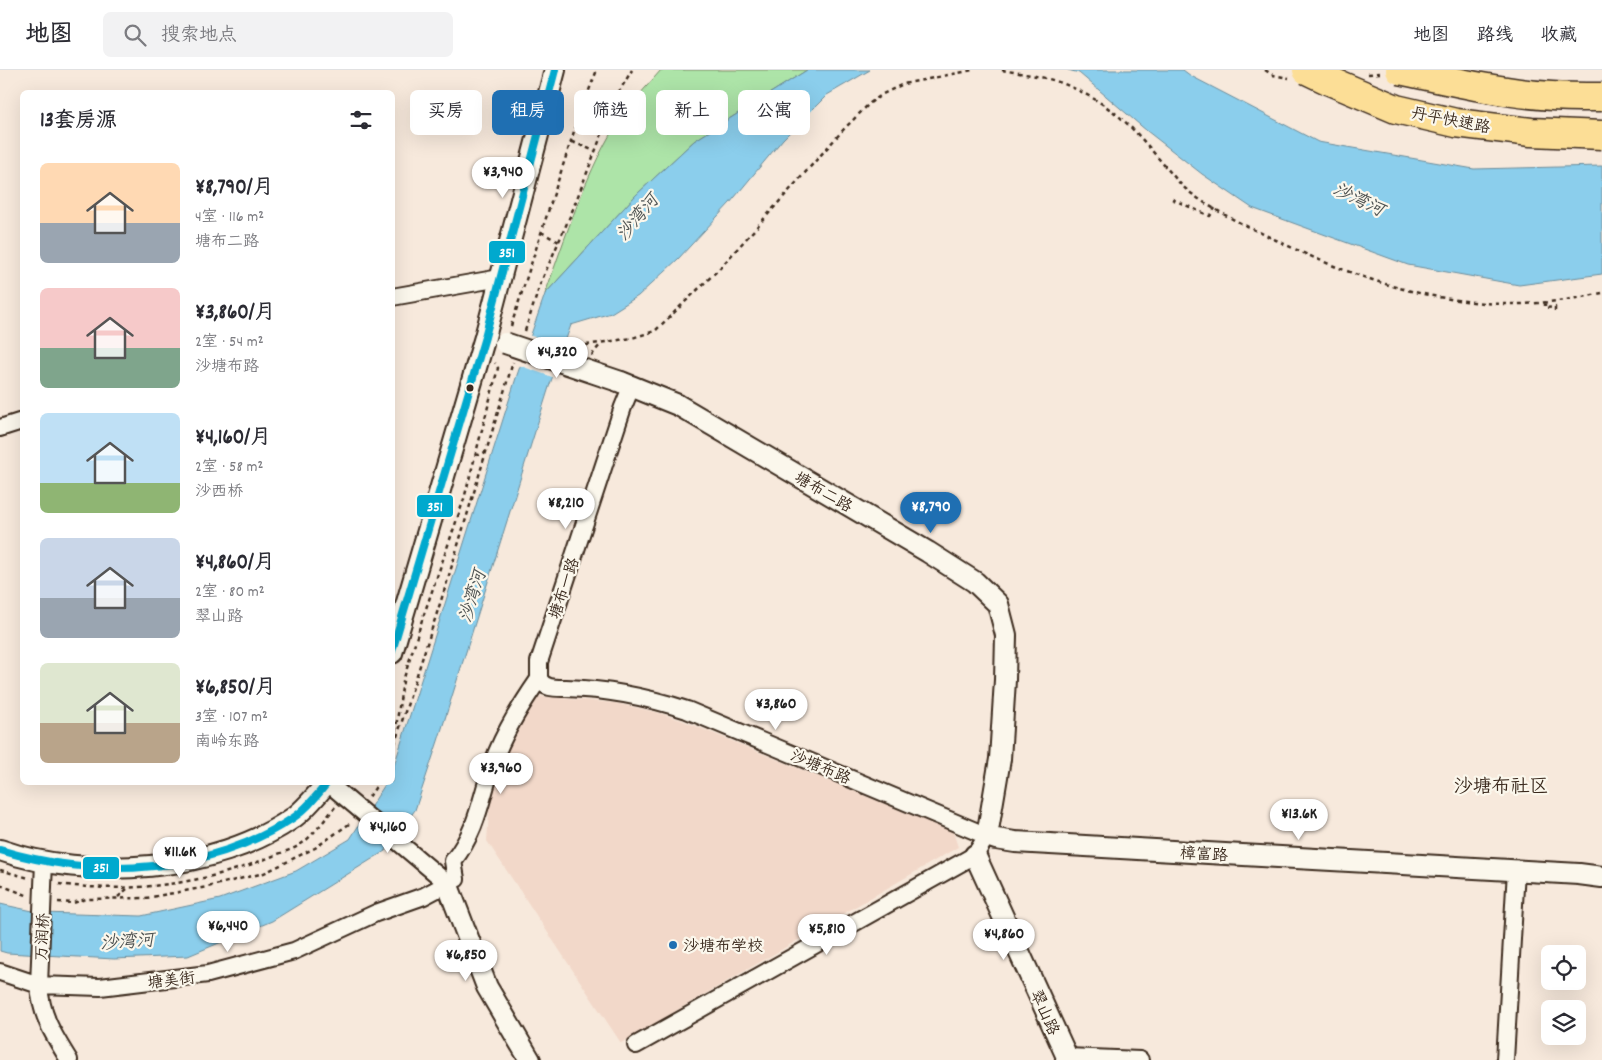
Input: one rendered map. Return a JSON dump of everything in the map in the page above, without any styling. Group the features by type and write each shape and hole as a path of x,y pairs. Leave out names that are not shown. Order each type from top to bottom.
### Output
{"highway":[{"name":"丹平快速路","path":"1307,70 1330,82 1396,109 1456,123 1531,132 1602,135"},
{"path":"1400,70 1463,84 1552,96 1602,97"},
{"path":"1420,70 1463,84"}],"street":[{"path":"395,644 500,345 500,278 555,70"},
{"path":"395,296 500,278"},
{"name":"塘布二路","path":"500,345 626,384 678,405 928,552 975,582 998,604 1006,636 1005,680 1000,759 987,836"},
{"name":"塘布一路","path":"539,679 538,668 542,652 623,407 626,384"},
{"path":"0,428 20,422"},
{"path":"447,883 456,879 452,861 461,850 480,812 497,753 514,719 539,679"},
{"name":"沙塘布路","path":"539,679 549,687 612,691 687,710 987,836"},
{"path":"0,850 27,859 79,866 130,867 193,859 248,843 273,830 295,816 326,785"},
{"path":"330,785 447,883 487,987 530,1060"},
{"path":"636,1045 976,855 987,836"},
{"name":"樟富路","path":"987,836 1015,842 1516,870 1602,877"},
{"name":"翠山路","path":"976,855 1067,1058"},
{"name":"万润桥","path":"44,862 44,900 39,979 40,1002 45,1019 69,1060"},
{"path":"1505,1060 1516,870"},
{"name":"塘美街","path":"0,972 100,987 208,974 294,951 376,913 424,896 447,883"},
{"path":"1067,1058 1140,1060"}],"path":[{"path":"395,742 487,451 503,324 512,326 580,113 597,70"},
{"path":"524,334 541,282 559,242 617,95 632,70"},
{"path":"586,345 632,338 655,331 721,267 844,129 870,103 903,84 973,70"},
{"path":"1002,70 1068,85 1107,108 1123,120 1186,189 1247,226 1300,252 1355,275 1439,297 1472,302 1506,304 1545,302 1602,293"},
{"path":"572,142 595,151"},
{"path":"1172,199 1210,216 1215,208"},
{"path":"541,232 559,242"},
{"path":"1545,302 1545,308 1555,307 1555,312"},
{"path":"599,346 602,343"},
{"path":"395,734 403,680 464,499 498,368 491,358 500,345"},
{"path":"476,454 479,455 487,451"},
{"path":"368,798 377,785"},
{"path":"0,885 44,900 73,903 86,899 155,896 207,887 264,873 315,848 348,824"},
{"path":"117,898 127,888"}],"shaded area":[{"name":"沙塘布学校","path":"535,696 615,703 656,712 681,720 953,832 958,847 621,1043 487,841 490,798 505,751"}],"green space":[{"path":"661,70 807,70 775,90 738,90 738,113 728,120 728,90 656,90 656,135 704,135 694,141 636,195 545,294 578,203 610,135 646,135 646,90 644,90"}],"water":[{"path":"807,70 870,70 827,95 810,112 810,90 775,90"},
{"name":"沙湾河","path":"1068,70 1183,70 1191,76 1318,142 1474,169 1602,166 1602,274 1519,285 1408,265 1252,208 1202,174 1147,131 1079,73"},
{"name":"沙湾河","path":"738,113 738,135 787,135 730,203 678,259 638,296 611,313 571,325 549,387 415,810 385,851 272,921 188,956 114,959 7,953 0,951 0,904 42,913 141,916 220,899 296,871 350,839 385,785 395,785 395,763 516,378 545,294 636,195 694,141 704,135 728,135 728,120"}],"pier":[{"path":"528,335 566,346 555,378 518,365"}],"transit line":[{"name":"351","path":"395,641 485,337 555,70"},
{"name":"351","path":"0,850 53,862 99,868 157,866 186,861 215,854 268,832 303,810 326,785"}],"place":[{"name":"沙塘布学校","path":"673,945"}],"district":[{"name":"沙塘布社区","path":"1501,785"}]}
